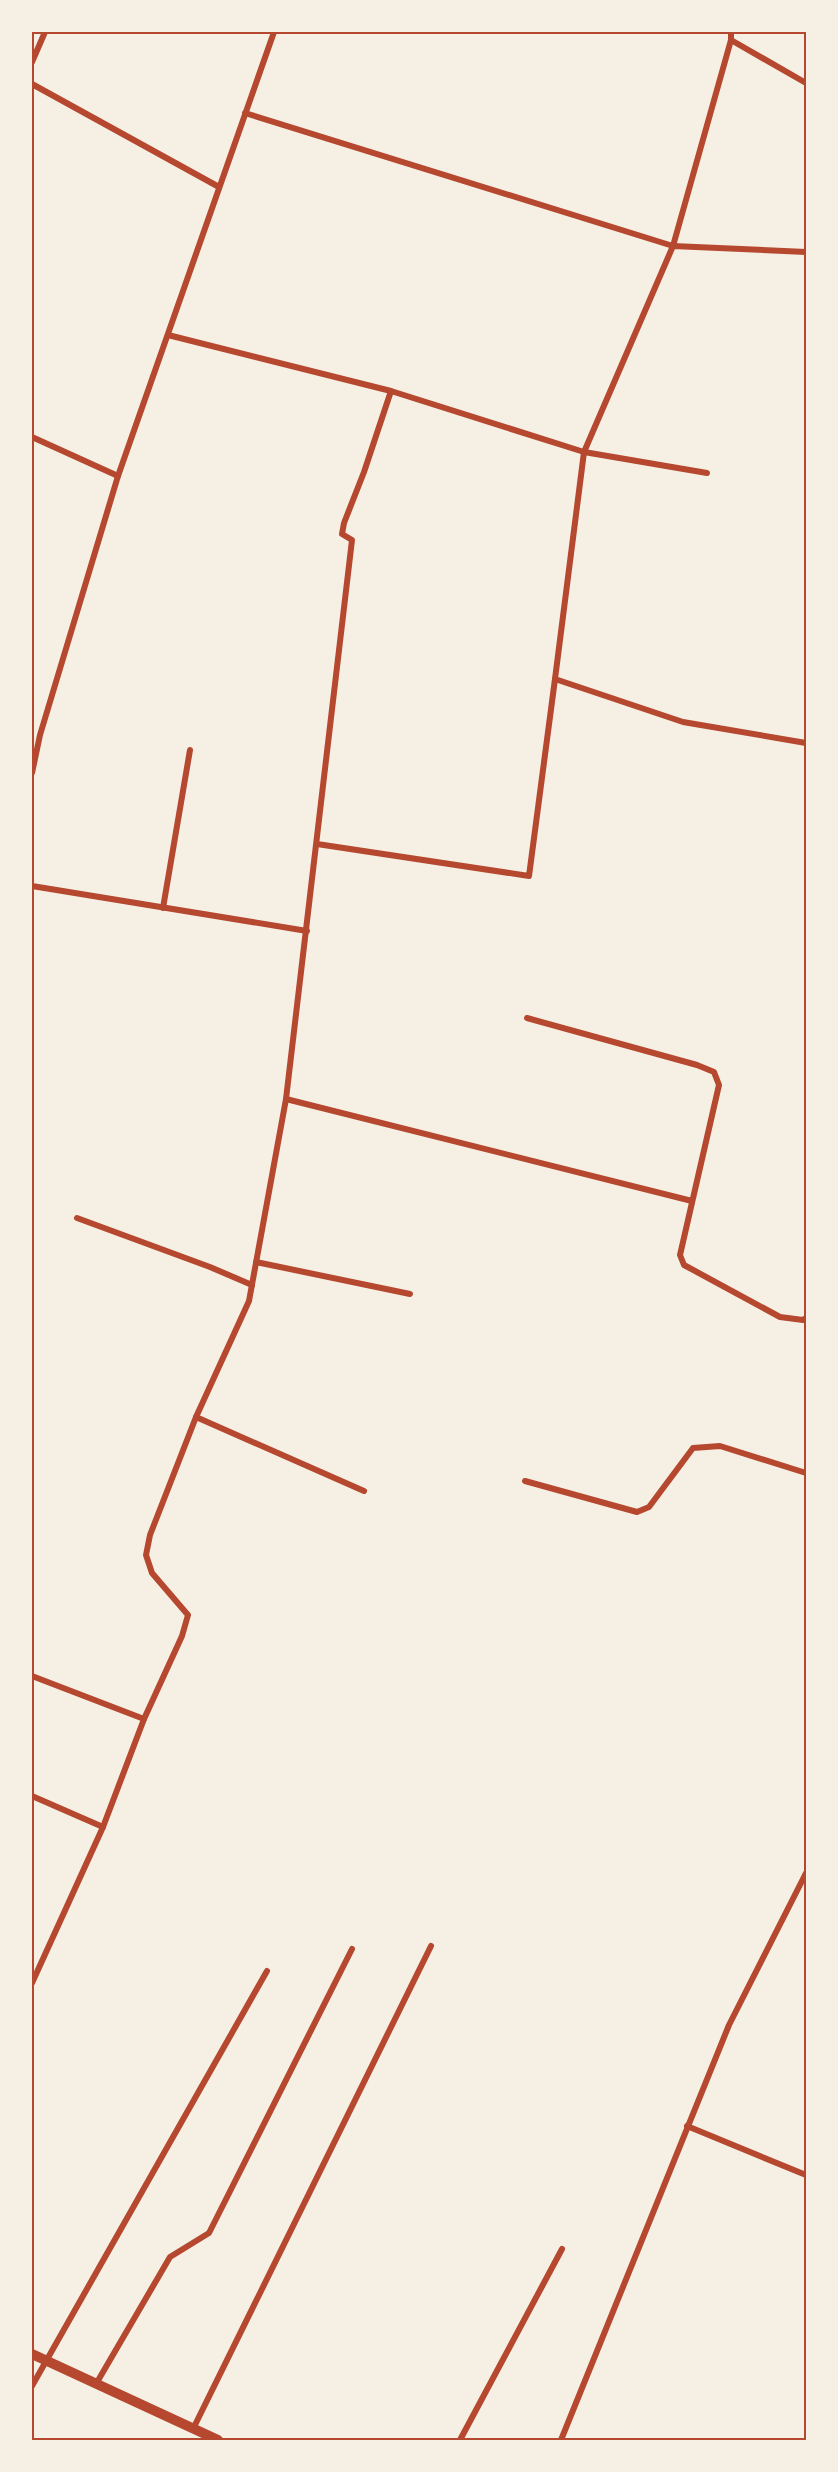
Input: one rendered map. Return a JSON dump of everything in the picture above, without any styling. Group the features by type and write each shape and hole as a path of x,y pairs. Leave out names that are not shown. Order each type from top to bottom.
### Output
{"street":[{"path":"32,62 45,32"},
{"path":"32,773 34,744 118,476 274,32"},
{"path":"317,844 529,876 584,452 674,246 730,40 730,32"},
{"path":"730,40 807,83"},
{"path":"32,84 219,187"},
{"path":"245,113 674,246 807,252"},
{"path":"168,335 391,391 584,452 707,473"},
{"path":"32,1983 103,1827 144,1719 182,1636 188,1615 152,1573 146,1555 150,1535 196,1417 249,1301 286,1099 307,931 352,540 342,534 391,391"},
{"path":"32,437 118,476"},
{"path":"555,679 683,722 807,742"},
{"path":"164,908 190,750"},
{"path":"32,886 307,931"},
{"path":"527,1018 697,1065 714,1072 719,1085 680,1255 684,1265 780,1317 803,1320 807,1318"},
{"path":"286,1099 692,1201"},
{"path":"78,1218 252,1285"},
{"path":"256,1262 410,1294"},
{"path":"196,1417 364,1491"},
{"path":"525,1481 637,1512 649,1508 693,1448 720,1446 807,1473"},
{"path":"32,1676 144,1719"},
{"path":"32,1796 103,1827"},
{"path":"561,2440 729,2025 807,1873"},
{"path":"194,2429 431,1946"},
{"path":"96,2384 170,2257 208,2233 352,1949"},
{"path":"32,2386 267,1971"},
{"path":"687,2126 807,2175"},
{"path":"460,2440 562,2249"},
{"path":"32,2354 218,2440"}]}
